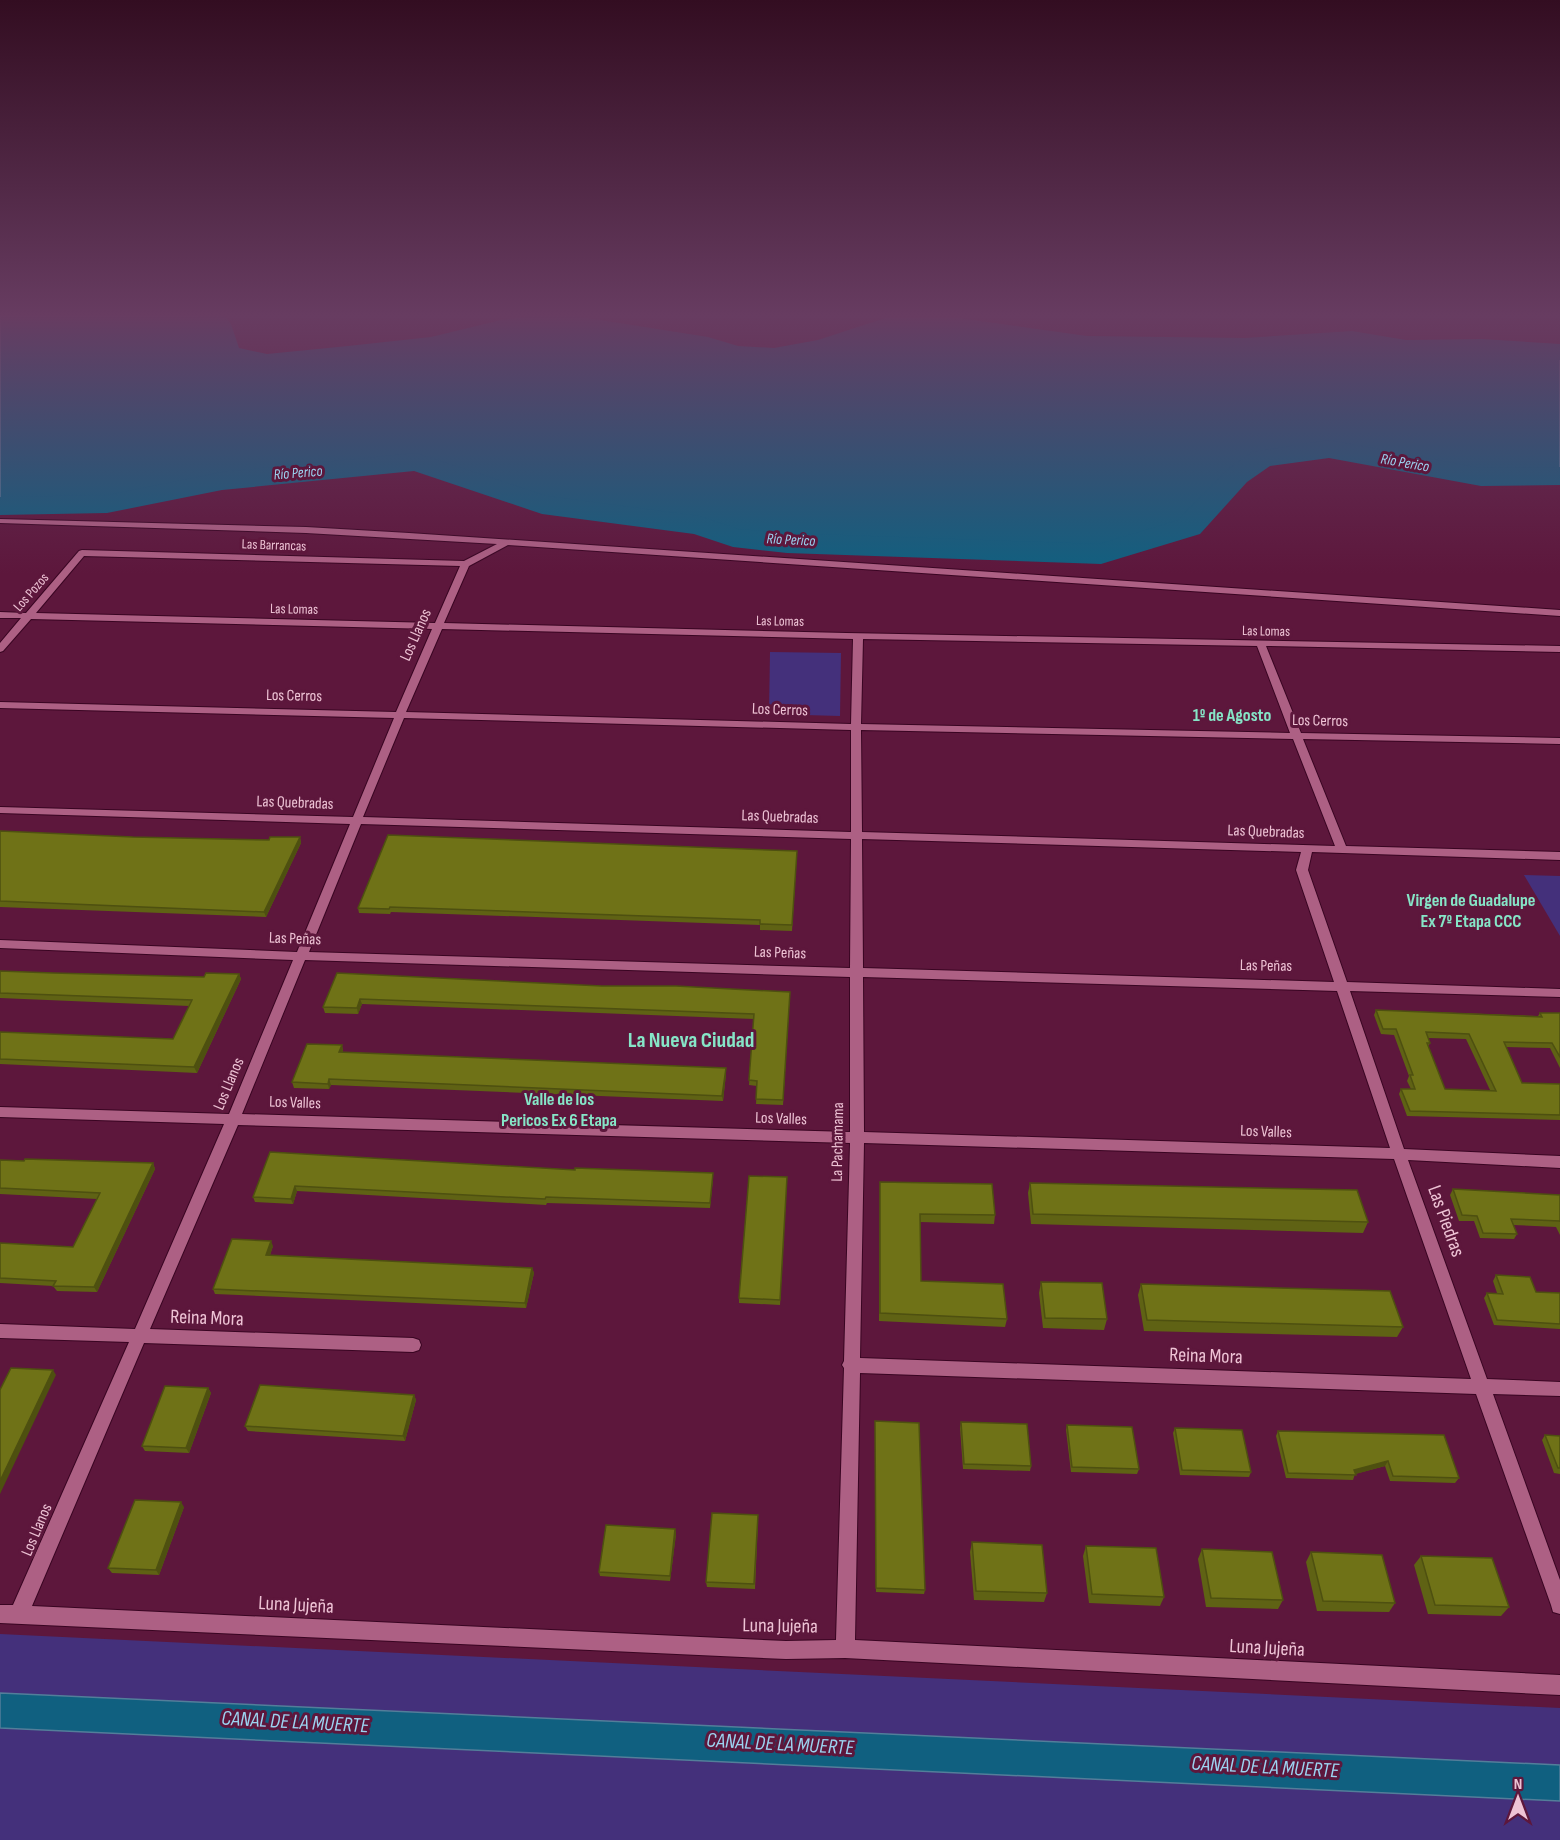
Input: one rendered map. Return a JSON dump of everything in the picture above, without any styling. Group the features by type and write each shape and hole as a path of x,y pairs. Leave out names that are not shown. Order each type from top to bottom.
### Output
{"street":[{"path":"0,521 306,530 1560,613"},
{"path":"465,564 506,543"},
{"name":"Las Barrancas","path":"82,553 465,564"},
{"name":"Los Pozos","path":"0,649 82,553"},
{"name":"Los Llanos","path":"10,1614 139,1336 358,822 399,714 465,564"},
{"name":"Las Lomas","path":"0,615 1560,650"},
{"name":"La Pachamama","path":"845,1649 857,1139 856,727 858,636"},
{"path":"1261,645 1342,850"},
{"name":"Los Cerros","path":"0,705 856,727 1560,741"},
{"name":"Las Quebradas","path":"0,810 1560,856"},
{"name":"Las Piedras","path":"1307,850 1302,870 1399,1154 1560,1605"},
{"name":"Las Peñas","path":"0,944 300,956 1560,993"},
{"name":"Los Valles","path":"0,1112 1399,1154 1560,1162"},
{"name":"Reina Mora","path":"0,1331 413,1345"},
{"name":"Reina Mora","path":"850,1365 1560,1389"},
{"name":"Luna Jujeña","path":"10,1614 786,1650 845,1649 1560,1685"}],"shaded area":[{"path":"770,652 841,653 840,716 769,714"},
{"path":"1524,875 1560,876 1560,936"},
{"path":"0,1634 1560,1708 1560,1840 0,1840"}],"water":[{"path":"0,402 1560,402 1560,476 1481,477 1329,449 1262,458 1237,476 1189,527 1101,554 787,543 733,538 700,525 542,505 416,462 222,481 107,504 0,506"},
{"name":"CANAL DE LA MUERTE","path":"0,1693 1560,1765 1560,1801 0,1728"}],"building":[{"path":"0,831 269,840 270,837 300,837 264,912 0,901"},
{"path":"388,835 797,851 792,925 760,924 760,920 390,907 389,909 358,908"},
{"path":"0,971 204,977 206,973 239,974 194,1067 0,1059 0,1032 173,1039 192,1000 0,993"},
{"path":"337,973 602,986 676,986 790,992 783,1100 756,1099 757,1081 749,1080 754,1014 360,999 357,1008 323,1007"},
{"path":"1376,1010 1542,1017 1540,1013 1560,1013 1560,1057 1552,1043 1504,1042 1522,1083 1560,1084 1560,1115 1410,1111 1401,1089 1415,1089 1410,1075 1413,1075 1396,1029 1383,1029","holes":["1426,1032 1469,1034 1496,1091 1445,1089 1427,1043 1430,1043"]},
{"path":"307,1044 342,1045 339,1052 726,1068 722,1096 329,1079 328,1084 292,1082"},
{"path":"270,1152 575,1170 575,1168 713,1173 710,1203 546,1197 545,1199 295,1186 291,1199 253,1197"},
{"path":"25,1159 153,1163 94,1287 53,1286 56,1281 0,1278 0,1243 73,1247 100,1193 0,1188 0,1160 24,1161"},
{"path":"749,1176 787,1177 780,1300 739,1298"},
{"path":"880,1182 992,1184 995,1215 920,1214 921,1281 1003,1284 1007,1319 880,1313"},
{"path":"1030,1183 1357,1190 1368,1222 1033,1214"},
{"path":"1453,1189 1560,1195 1560,1221 1511,1219 1517,1234 1483,1233 1477,1216 1462,1215"},
{"path":"232,1239 271,1241 266,1255 532,1268 525,1303 213,1289"},
{"path":"1496,1275 1530,1277 1536,1292 1560,1293 1560,1324 1497,1320 1487,1293 1503,1294"},
{"path":"1041,1282 1102,1283 1107,1319 1045,1318"},
{"path":"1141,1284 1390,1291 1403,1327 1147,1320"},
{"path":"11,1368 53,1370 0,1481 0,1390"},
{"path":"260,1385 414,1395 403,1436 245,1426"},
{"path":"165,1386 208,1388 186,1448 142,1446"},
{"path":"875,1421 919,1423 925,1590 876,1588"},
{"path":"961,1422 1027,1424 1031,1466 964,1464"},
{"path":"1067,1425 1132,1427 1139,1469 1072,1467"},
{"path":"1175,1428 1242,1430 1251,1472 1182,1470"},
{"path":"1278,1431 1444,1435 1459,1478 1393,1476 1388,1461 1354,1470 1356,1475 1288,1473"},
{"path":"1545,1435 1560,1436 1560,1468 1558,1468"},
{"path":"135,1500 181,1502 156,1570 108,1568"},
{"path":"712,1513 758,1515 754,1584 706,1582"},
{"path":"606,1525 675,1529 670,1576 599,1572"},
{"path":"972,1542 1042,1545 1047,1593 976,1591"},
{"path":"1086,1546 1156,1548 1164,1597 1092,1594"},
{"path":"1202,1549 1272,1552 1283,1600 1211,1598"},
{"path":"1311,1552 1382,1555 1395,1603 1323,1601"},
{"path":"1421,1556 1492,1558 1509,1607 1435,1605"}],"waterway":[{"name":"Río Perico","path":"0,506 107,504 222,481 416,462 542,505 700,525 733,538 787,543 1101,554 1189,527 1237,476 1262,458 1329,449 1481,477 1560,476"}],"district":[{"name":"1º de Agosto","path":"1232,715"},
{"name":"Virgen de Guadalupe Ex 7º Etapa CCC","path":"1471,910"},
{"name":"La Nueva Ciudad","path":"691,1040"},
{"name":"Valle de los Pericos Ex 6 Etapa","path":"559,1109"}]}
